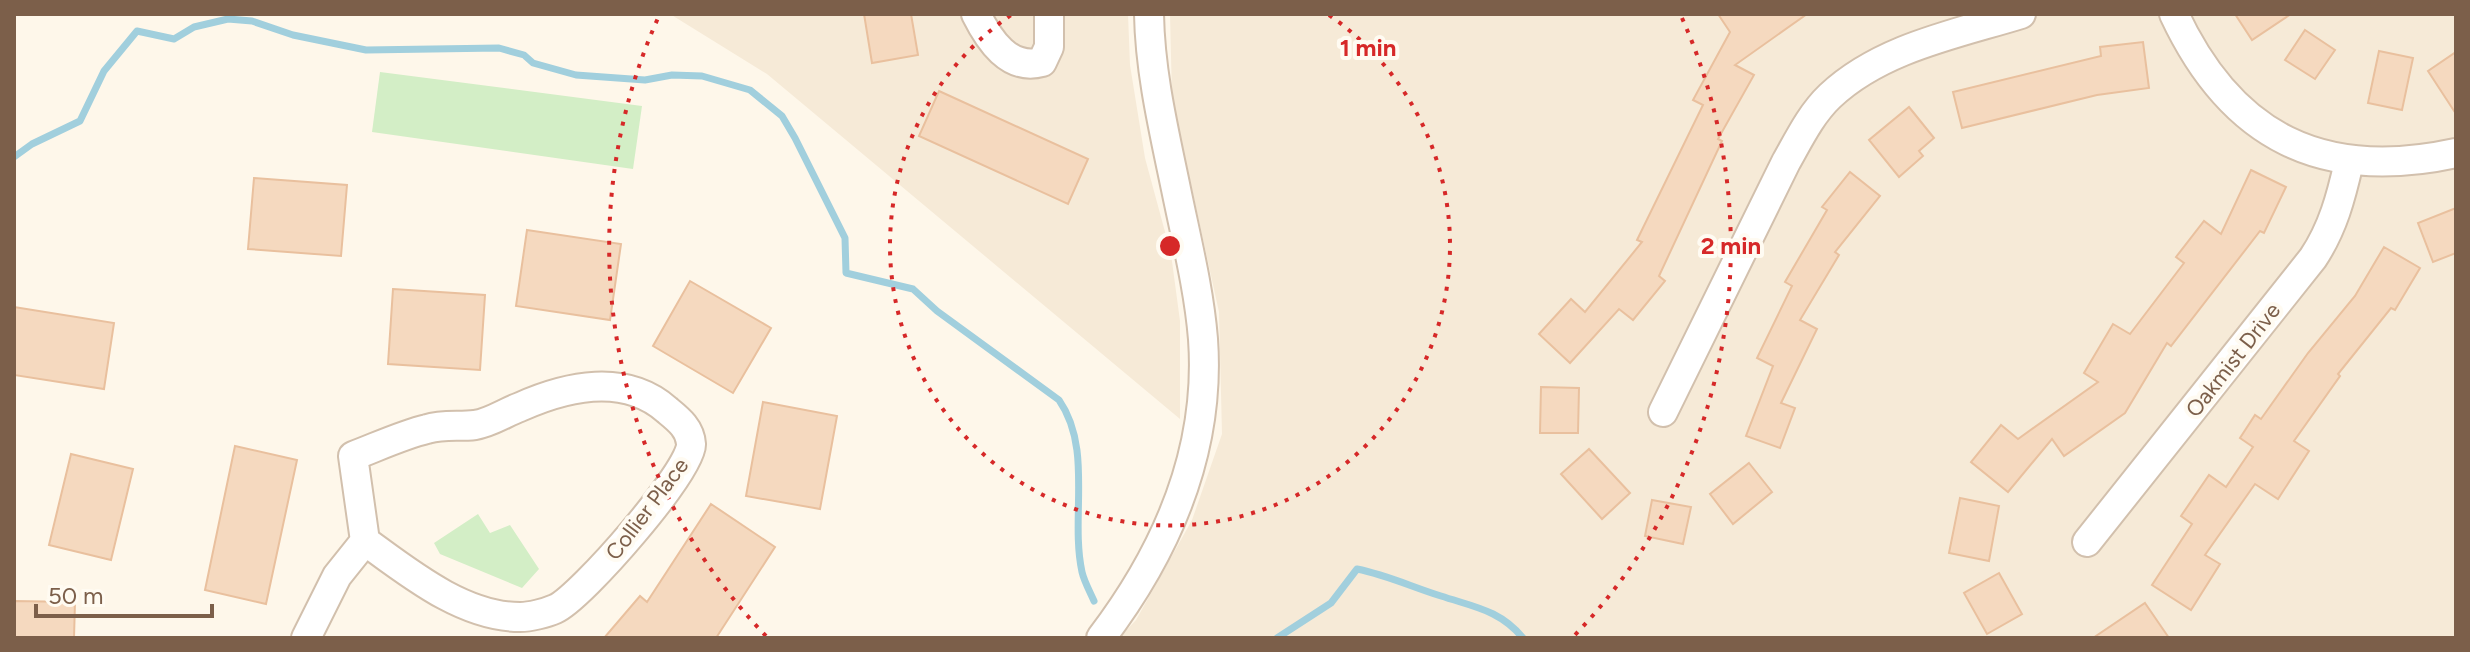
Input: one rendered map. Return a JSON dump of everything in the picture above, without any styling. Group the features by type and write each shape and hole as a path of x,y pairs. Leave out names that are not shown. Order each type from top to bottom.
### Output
{"street":[{"path":"976,14 992,42 1017,63 1030,65 1042,62 1049,47 1049,14"},
{"path":"1101,638 1129,601 1166,535 1187,481 1202,398 1203,337 1156,95 1149,14"},
{"path":"1663,412 1786,162 1808,123 1828,98 1869,66 1895,54 2021,14"},
{"path":"2174,14 2211,80 2256,124 2282,139 2349,162 2405,162 2456,153"},
{"name":"Oakmist Drive","path":"2087,542 2313,258 2327,237 2338,208 2349,162"},
{"name":"Collier Place","path":"602,385 637,391 661,405 685,426 691,443 688,462 657,502 607,562 557,609 523,617 477,609 439,590 365,541 353,456 427,428 477,425 535,400 602,385"},
{"path":"306,638 337,576 365,541"}],"shaded area":[{"path":"670,14 1128,14 1130,65 1145,158 1171,254 1180,321 1180,419 767,74"},
{"path":"1170,14 2456,14 2456,638 1119,638 1136,620 1192,520 1222,434 1219,312 1172,98"}],"green space":[{"path":"380,72 642,106 633,169 372,132"},
{"path":"478,514 490,533 510,525 539,569 522,588 440,554 434,543"}],"building":[{"path":"864,14 911,14 918,55 872,63"},
{"path":"1718,14 1807,14 1735,65 1754,75 1718,139 1722,141 1659,276 1665,281 1633,320 1619,309 1570,363 1539,334 1571,299 1585,312 1642,242 1637,240 1703,105 1693,100 1730,32"},
{"path":"2235,14 2291,14 2252,40"},
{"path":"2305,30 2335,50 2315,79 2285,60"},
{"path":"2143,42 2149,88 2097,95 1962,128 1953,92 2101,56 2100,47"},
{"path":"2379,51 2413,58 2402,110 2368,103"},
{"path":"2456,52 2456,114 2428,71"},
{"path":"939,91 1088,159 1068,204 919,136"},
{"path":"1909,107 1934,138 1919,151 1923,156 1899,177 1869,140"},
{"path":"2251,170 2286,187 2264,233 2260,231 2171,346 2167,343 2125,413 2064,456 2052,439 2008,492 1971,462 2001,425 2018,439 2098,382 2084,373 2113,324 2130,334 2184,263 2176,257 2204,221 2221,234"},
{"path":"1850,172 1880,196 1835,252 1839,255 1800,320 1817,329 1781,403 1795,408 1780,448 1746,436 1773,366 1757,358 1792,286 1785,282 1827,210 1822,207"},
{"path":"254,178 347,185 341,256 248,249"},
{"path":"2456,208 2456,253 2433,262 2418,223"},
{"path":"527,230 621,244 610,320 516,306"},
{"path":"2384,247 2420,268 2395,310 2391,308 2338,374 2340,376 2294,441 2309,451 2278,499 2255,484 2205,555 2220,564 2191,610 2152,585 2192,524 2181,516 2209,475 2226,487 2253,447 2240,438 2255,415 2261,419 2308,353 2355,296"},
{"path":"690,281 771,328 733,393 653,346"},
{"path":"393,289 485,295 480,370 388,364"},
{"path":"14,307 114,323 104,389 14,375"},
{"path":"1541,387 1579,388 1578,433 1540,433"},
{"path":"763,402 837,416 820,509 746,496"},
{"path":"235,446 297,460 266,604 205,590"},
{"path":"1589,449 1630,493 1602,519 1561,474"},
{"path":"71,454 133,469 111,560 49,545"},
{"path":"1749,463 1772,492 1733,524 1710,494"},
{"path":"1960,498 1999,506 1989,561 1949,553"},
{"path":"1652,500 1691,507 1683,544 1645,536"},
{"path":"711,504 775,547 716,638 604,638 640,596 647,602"},
{"path":"1999,573 2022,614 1987,634 1964,593"},
{"path":"14,601 75,602 74,638 14,638"},
{"path":"2145,603 2169,638 2093,638"}],"waterway":[{"path":"14,157 32,144 80,121 104,71 137,31 174,39 194,27 228,19 252,21 293,35 366,50 499,48 524,55 533,63 576,75 645,80 672,75 702,76 750,90 782,116 795,138 845,238 846,273 913,289 937,311 1059,400 1075,440 1079,484 1079,551 1083,575 1094,601"},
{"path":"1277,638 1331,603 1357,569 1496,615 1523,638"}]}
